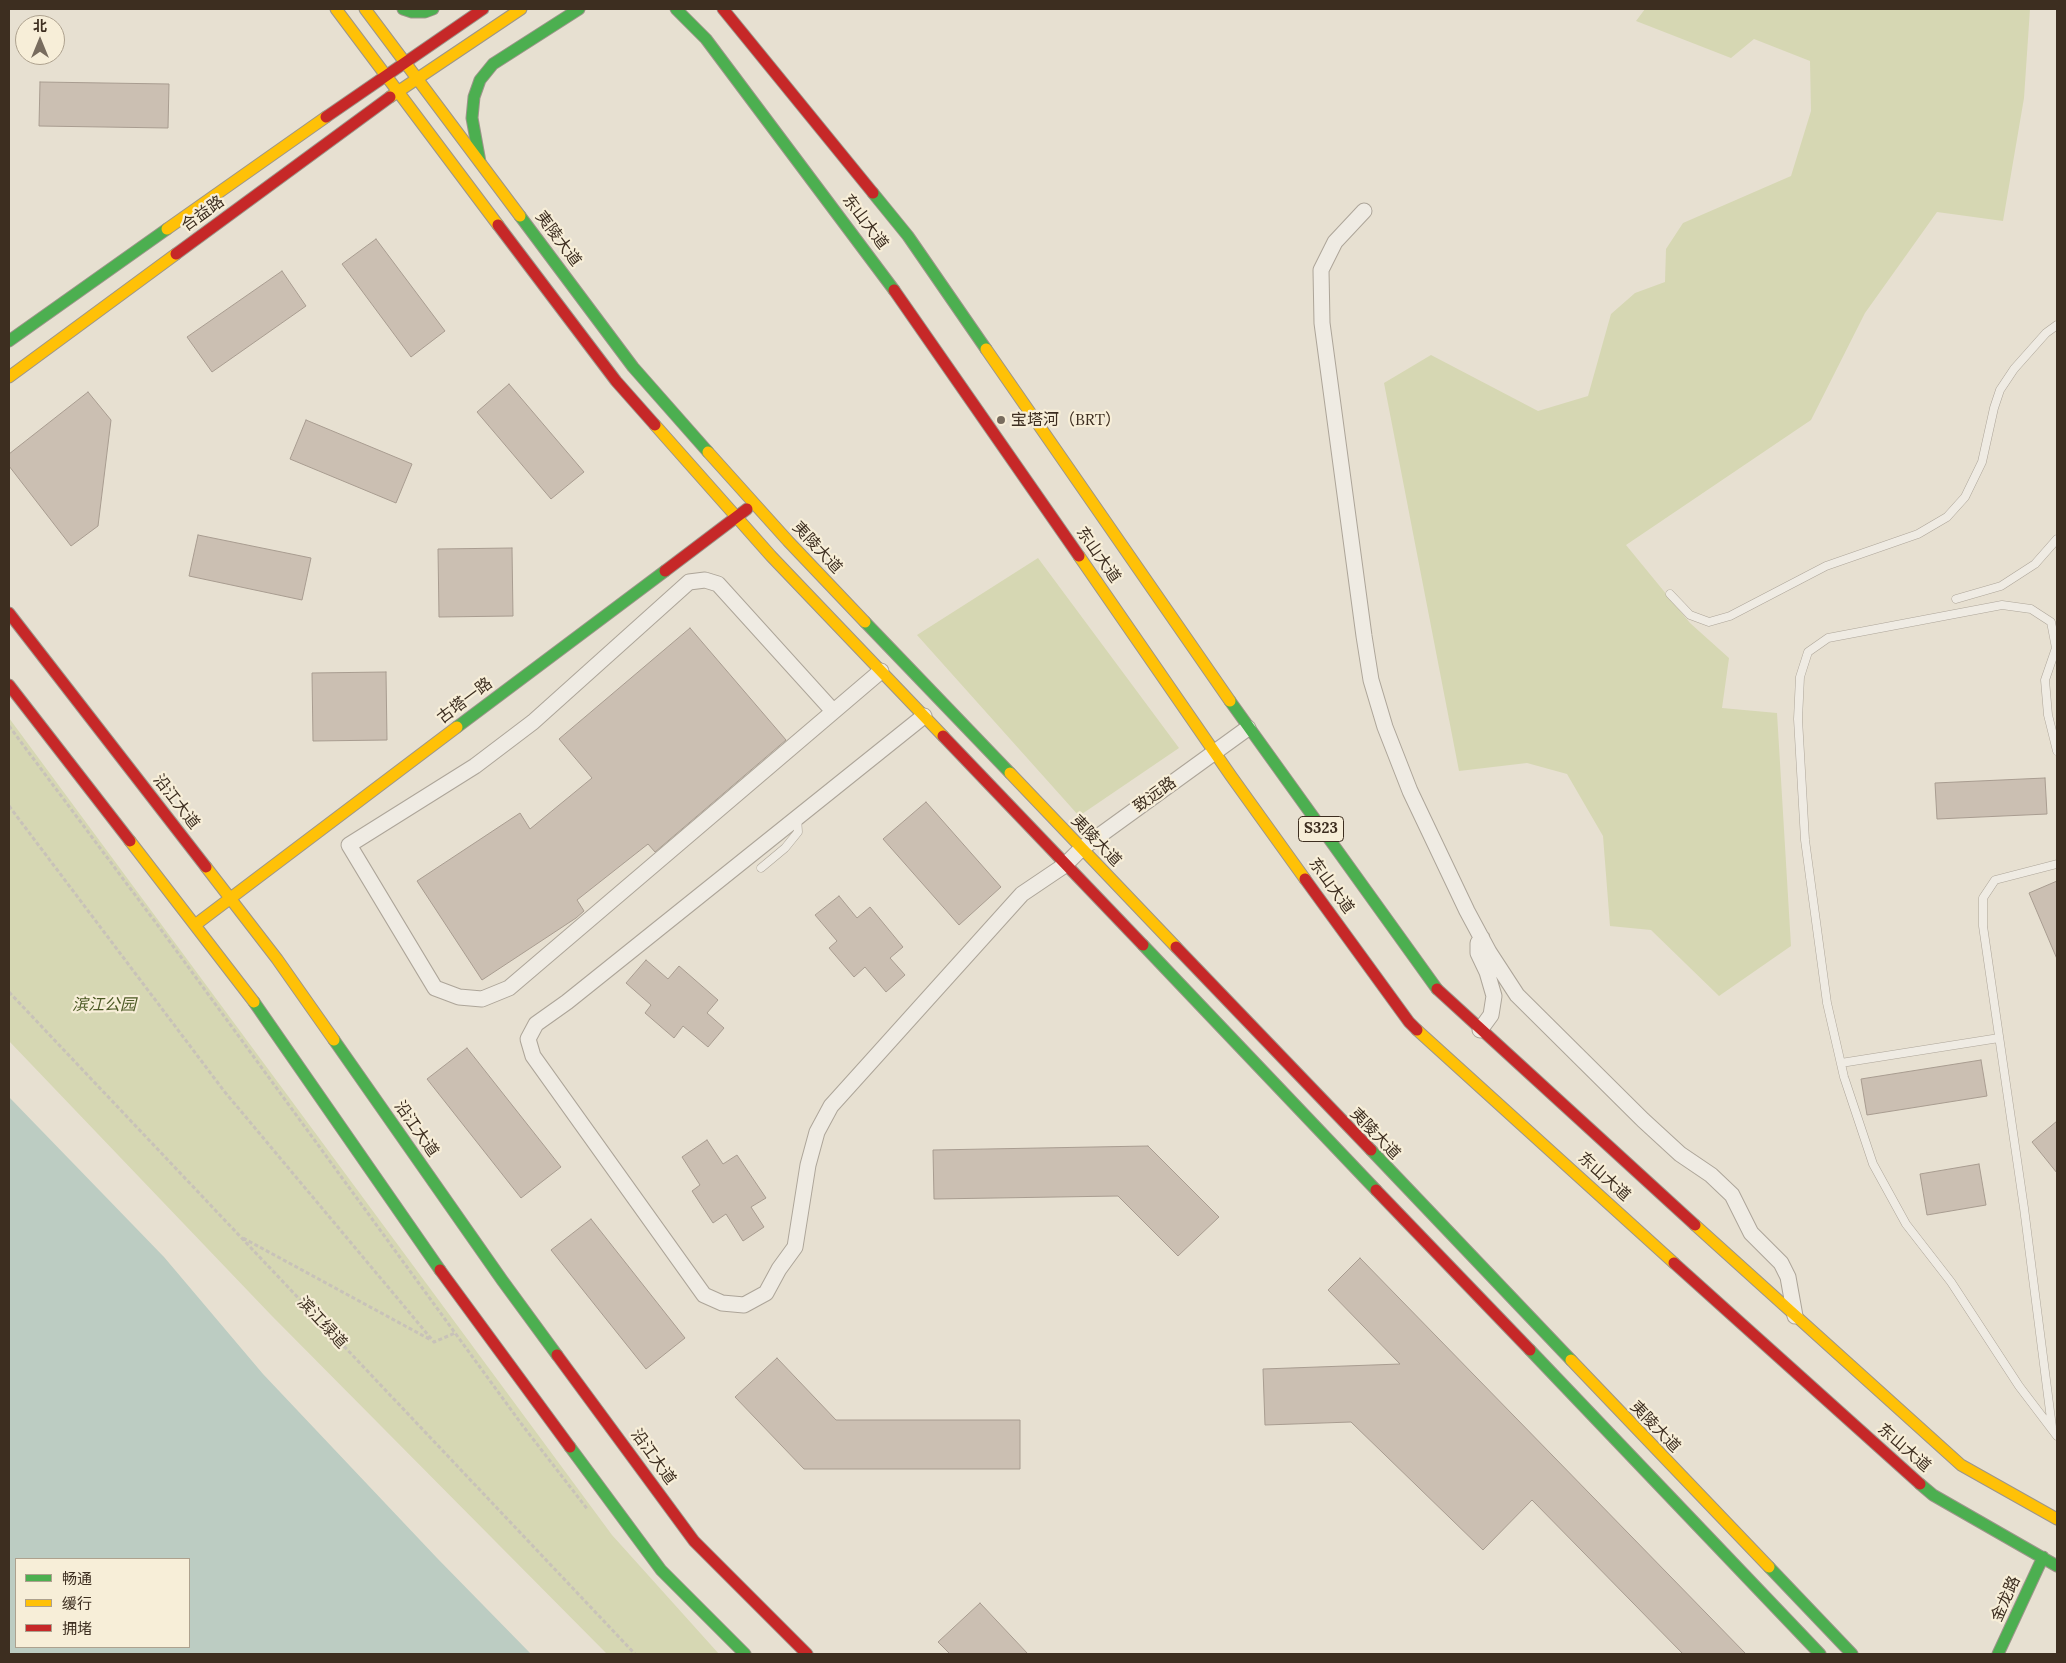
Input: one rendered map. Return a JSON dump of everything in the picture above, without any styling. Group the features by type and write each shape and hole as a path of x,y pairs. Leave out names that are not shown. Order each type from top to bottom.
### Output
{"main road":[{"path":"336,9 616,381 736,517 1065,865 1820,1654"},
{"name":"夷陵大道","path":"365,9 633,367 754,504 1081,849 1852,1654"},
{"path":"403,9 412,12 425,12 433,9"},
{"name":"合益路","path":"9,341 405,61 483,9"},
{"name":"合益路","path":"9,376 417,78 521,9"},
{"path":"480,162 472,118 474,97 480,80 493,64 579,9"},
{"name":"东山大道","path":"670,10 706,39 875,262 1214,752 1409,1022 1836,1410 1933,1495 2057,1566"},
{"name":"东山大道","path":"727,11 908,236 1248,728 1441,994 1961,1465 2057,1519"},
{"name":"古塔一路","path":"195,925 754,504"},
{"name":"沿江大道","path":"9,612 277,959 502,1280 694,1541 808,1654"},
{"path":"9,685 244,988 468,1309 661,1570 745,1654"},
{"name":"金龙路","path":"1998,1654 2042,1557"}],"street":[{"path":"1364,211 1336,242 1321,270 1322,323 1371,680 1385,727 1410,790 1466,911 1516,995 1642,1120 1680,1154 1711,1175 1732,1195 1751,1233 1781,1263 1788,1277 1795,1316"},
{"path":"833,711 718,584 705,580 689,582 533,722 475,766 349,845 436,988 459,997 482,999 509,988 881,671"},
{"name":"致远路","path":"924,716 567,1002 536,1024 528,1039 533,1056 704,1295 722,1303 744,1305 766,1293 779,1269 795,1247 808,1165 817,1132 831,1106 1022,894 1065,865 1081,849 1248,728"},
{"path":"1480,1030 1491,1015 1494,996 1487,972 1478,954 1478,944 1482,938"}],"lane":[{"path":"1670,594 1690,615 1709,622 1730,616 1826,566 1918,534 1947,517 1965,497 1982,462 2000,390 2014,369 2046,333 2057,325"},
{"path":"1956,599 2001,586 2035,564 2057,539"},
{"path":"2057,751 2048,715 2045,680 2056,648 2051,622 2031,609 2002,605 1847,634 1828,638 1808,652 1800,677 1798,719 1806,840 1827,1004 1841,1063 1872,1164 1906,1224 1951,1282 2019,1386 2057,1436"},
{"path":"761,868 785,848 798,832 797,817"},
{"path":"2052,1429 2024,1208 1983,926 1983,898 1995,880 2057,864"},
{"path":"1841,1063 1999,1038"}],"path":[{"path":"9,726 159,927 523,1426 589,1511"},
{"path":"9,806 224,1091 434,1342"},
{"name":"滨江绿道","path":"9,992 634,1654"},
{"path":"240,1236 434,1342"},
{"path":"434,1342 455,1333"}],"green space":[{"path":"1645,9 2030,9 2024,98 2003,221 1937,212 1865,313 1811,420 1626,545 1690,623 1729,658 1722,708 1777,713 1791,946 1719,996 1651,930 1610,926 1603,836 1567,774 1527,763 1459,771 1384,383 1431,355 1538,411 1588,396 1611,314 1635,293 1665,282 1666,249 1683,223 1791,176 1811,111 1810,61 1754,39 1731,58 1636,21"},
{"path":"1038,558 1179,748 1079,816 917,635"},
{"name":"滨江公园","path":"9,718 612,1535 719,1654 607,1654 271,1315 9,1041"}],"shaded area":[{"path":"9,1097 164,1257 263,1374 437,1558 531,1654 9,1654"}],"building":[{"path":"40,82 169,84 168,128 39,126"},
{"path":"376,239 445,331 411,357 342,264"},
{"path":"282,271 306,306 212,372 187,337"},
{"path":"509,384 584,472 551,499 477,412"},
{"path":"88,392 111,420 98,526 71,546 9,466 9,454"},
{"path":"306,420 412,464 396,503 290,459"},
{"path":"198,535 311,558 302,600 189,576"},
{"path":"512,548 513,616 439,617 438,549"},
{"path":"690,628 786,740 655,852 648,844 577,900 584,911 576,918 482,980 417,881 520,813 530,829 592,778 559,739"},
{"path":"386,672 387,740 313,741 312,673"},
{"path":"2045,778 2047,814 1937,819 1935,783"},
{"path":"926,802 1001,887 959,925 883,839"},
{"path":"2057,881 2057,959 2029,893"},
{"path":"839,896 857,918 870,907 903,947 890,958 905,975 886,992 865,967 854,977 829,948 837,941 815,915"},
{"path":"646,960 668,979 679,966 718,1000 707,1013 724,1028 708,1047 683,1026 674,1038 645,1013 651,1005 626,983"},
{"path":"467,1048 561,1167 521,1198 427,1079"},
{"path":"1981,1060 1987,1096 1867,1115 1861,1079"},
{"path":"2057,1121 2057,1173 2032,1142"},
{"path":"707,1140 723,1164 737,1155 766,1198 751,1207 764,1227 743,1241 726,1214 713,1223 692,1191 700,1185 682,1157"},
{"path":"1148,1146 1219,1217 1178,1256 1118,1196 934,1199 933,1150"},
{"path":"1979,1164 1986,1205 1927,1215 1920,1174"},
{"path":"591,1219 685,1338 646,1369 551,1250"},
{"path":"1360,1258 1746,1654 1683,1654 1532,1500 1483,1550 1351,1422 1265,1425 1263,1369 1400,1364 1328,1290"},
{"path":"777,1358 836,1420 1020,1420 1020,1469 804,1469 735,1397"},
{"path":"980,1603 1028,1654 950,1654 938,1642"}],"traffic: fast":[{"path":"403,9 412,12 425,12 433,9"},
{"path":"480,162 472,118 474,97 480,80 493,64 579,9"},
{"path":"676,9 706,39 894,290"},
{"path":"873,193 908,236 986,349"},
{"path":"520,216 633,367 708,452"},
{"path":"9,341 167,229"},
{"path":"457,727 665,571"},
{"path":"865,622 1010,773"},
{"path":"1230,701 1437,989"},
{"path":"1143,945 1376,1190"},
{"path":"254,1002 440,1270"},
{"path":"334,1040 502,1280 557,1355"},
{"path":"1371,1150 1571,1360"},
{"path":"1530,1350 1820,1654"},
{"path":"570,1447 661,1570 745,1654"},
{"path":"1920,1484 1933,1495 2057,1566"},
{"path":"1998,1654 2043,1557"},
{"path":"1769,1567 1852,1654"}],"traffic: slow":[{"path":"336,9 498,225"},
{"path":"365,9 520,216"},
{"path":"390,97 521,9"},
{"path":"167,229 326,117"},
{"path":"9,377 176,254"},
{"path":"986,349 1230,701"},
{"path":"655,425 771,556 943,736"},
{"path":"708,452 788,541 865,622"},
{"path":"1079,556 1231,776 1305,879"},
{"path":"195,925 457,727"},
{"path":"1010,773 1176,947"},
{"path":"130,841 254,1002"},
{"path":"206,867 277,959 334,1040"},
{"path":"1417,1030 1674,1263"},
{"path":"1695,1225 1961,1465 2057,1519"},
{"path":"1571,1360 1769,1567"}],"traffic: jam":[{"path":"326,117 483,9"},
{"path":"723,9 873,193"},
{"path":"176,254 390,97"},
{"path":"498,225 616,381 655,425"},
{"path":"894,290 1079,556"},
{"path":"665,571 747,509"},
{"path":"9,613 206,867"},
{"path":"9,685 130,841"},
{"path":"943,736 1143,945"},
{"path":"1305,879 1409,1022 1417,1030"},
{"path":"1176,947 1371,1150"},
{"path":"1437,989 1695,1225"},
{"path":"1376,1190 1530,1350"},
{"path":"1674,1263 1920,1484"},
{"path":"440,1270 570,1447"},
{"path":"557,1355 694,1541 807,1654"}],"place":[{"name":"宝塔河（BRT）","path":"1001,420"}]}
